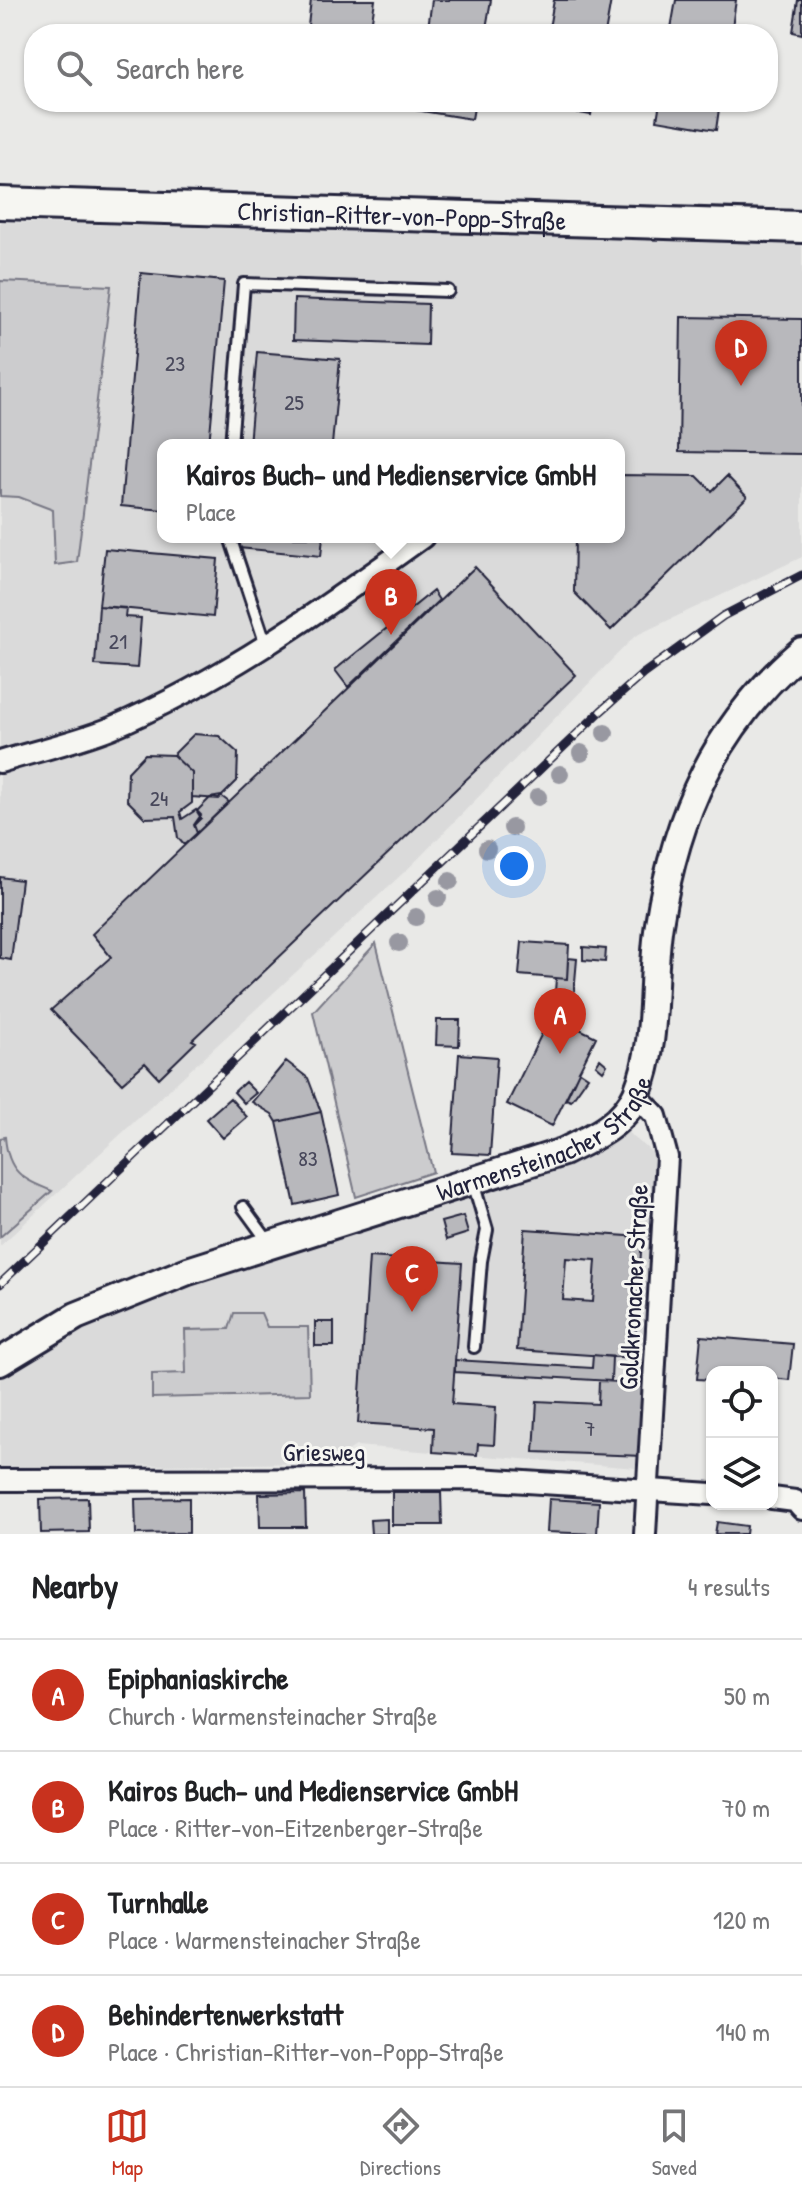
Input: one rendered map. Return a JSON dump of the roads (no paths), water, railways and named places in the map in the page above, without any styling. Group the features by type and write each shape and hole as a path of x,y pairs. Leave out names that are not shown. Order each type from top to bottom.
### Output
{"main road":[{"name":"Christian-Ritter-von-Popp-Straße","path":"0,203 802,227"}],"street":[{"path":"0,762 109,728 267,646 414,543"},
{"name":"Warmensteinacher Straße","path":"0,1362 76,1316 188,1271 563,1152 601,1135 636,1095 649,1049 659,925 681,830 706,770 733,721 765,682 802,651"},
{"name":"Goldkronacher Straße","path":"636,1095 656,1116 667,1157 645,1534"},
{"name":"Griesweg","path":"0,1480 478,1479 648,1491"},
{"path":"648,1491 706,1494"},
{"path":"778,1499 795,1501 802,1509"}],"lane":[{"path":"231,439 244,284 448,291"},
{"path":"232,543 267,646"},
{"path":"473,1180 487,1230 481,1261 474,1347"},
{"path":"243,1207 271,1245"}],"railway":[{"path":"0,1284 601,711 643,674 723,616 802,575"}],"place":[{"name":"Behindertenwerkstatt","path":"741,386"},
{"name":"Kairos Buch- und Medienservice GmbH","path":"391,635"},
{"name":"Epiphaniaskirche","path":"560,1054"},
{"name":"Turnhalle","path":"412,1312"}]}
